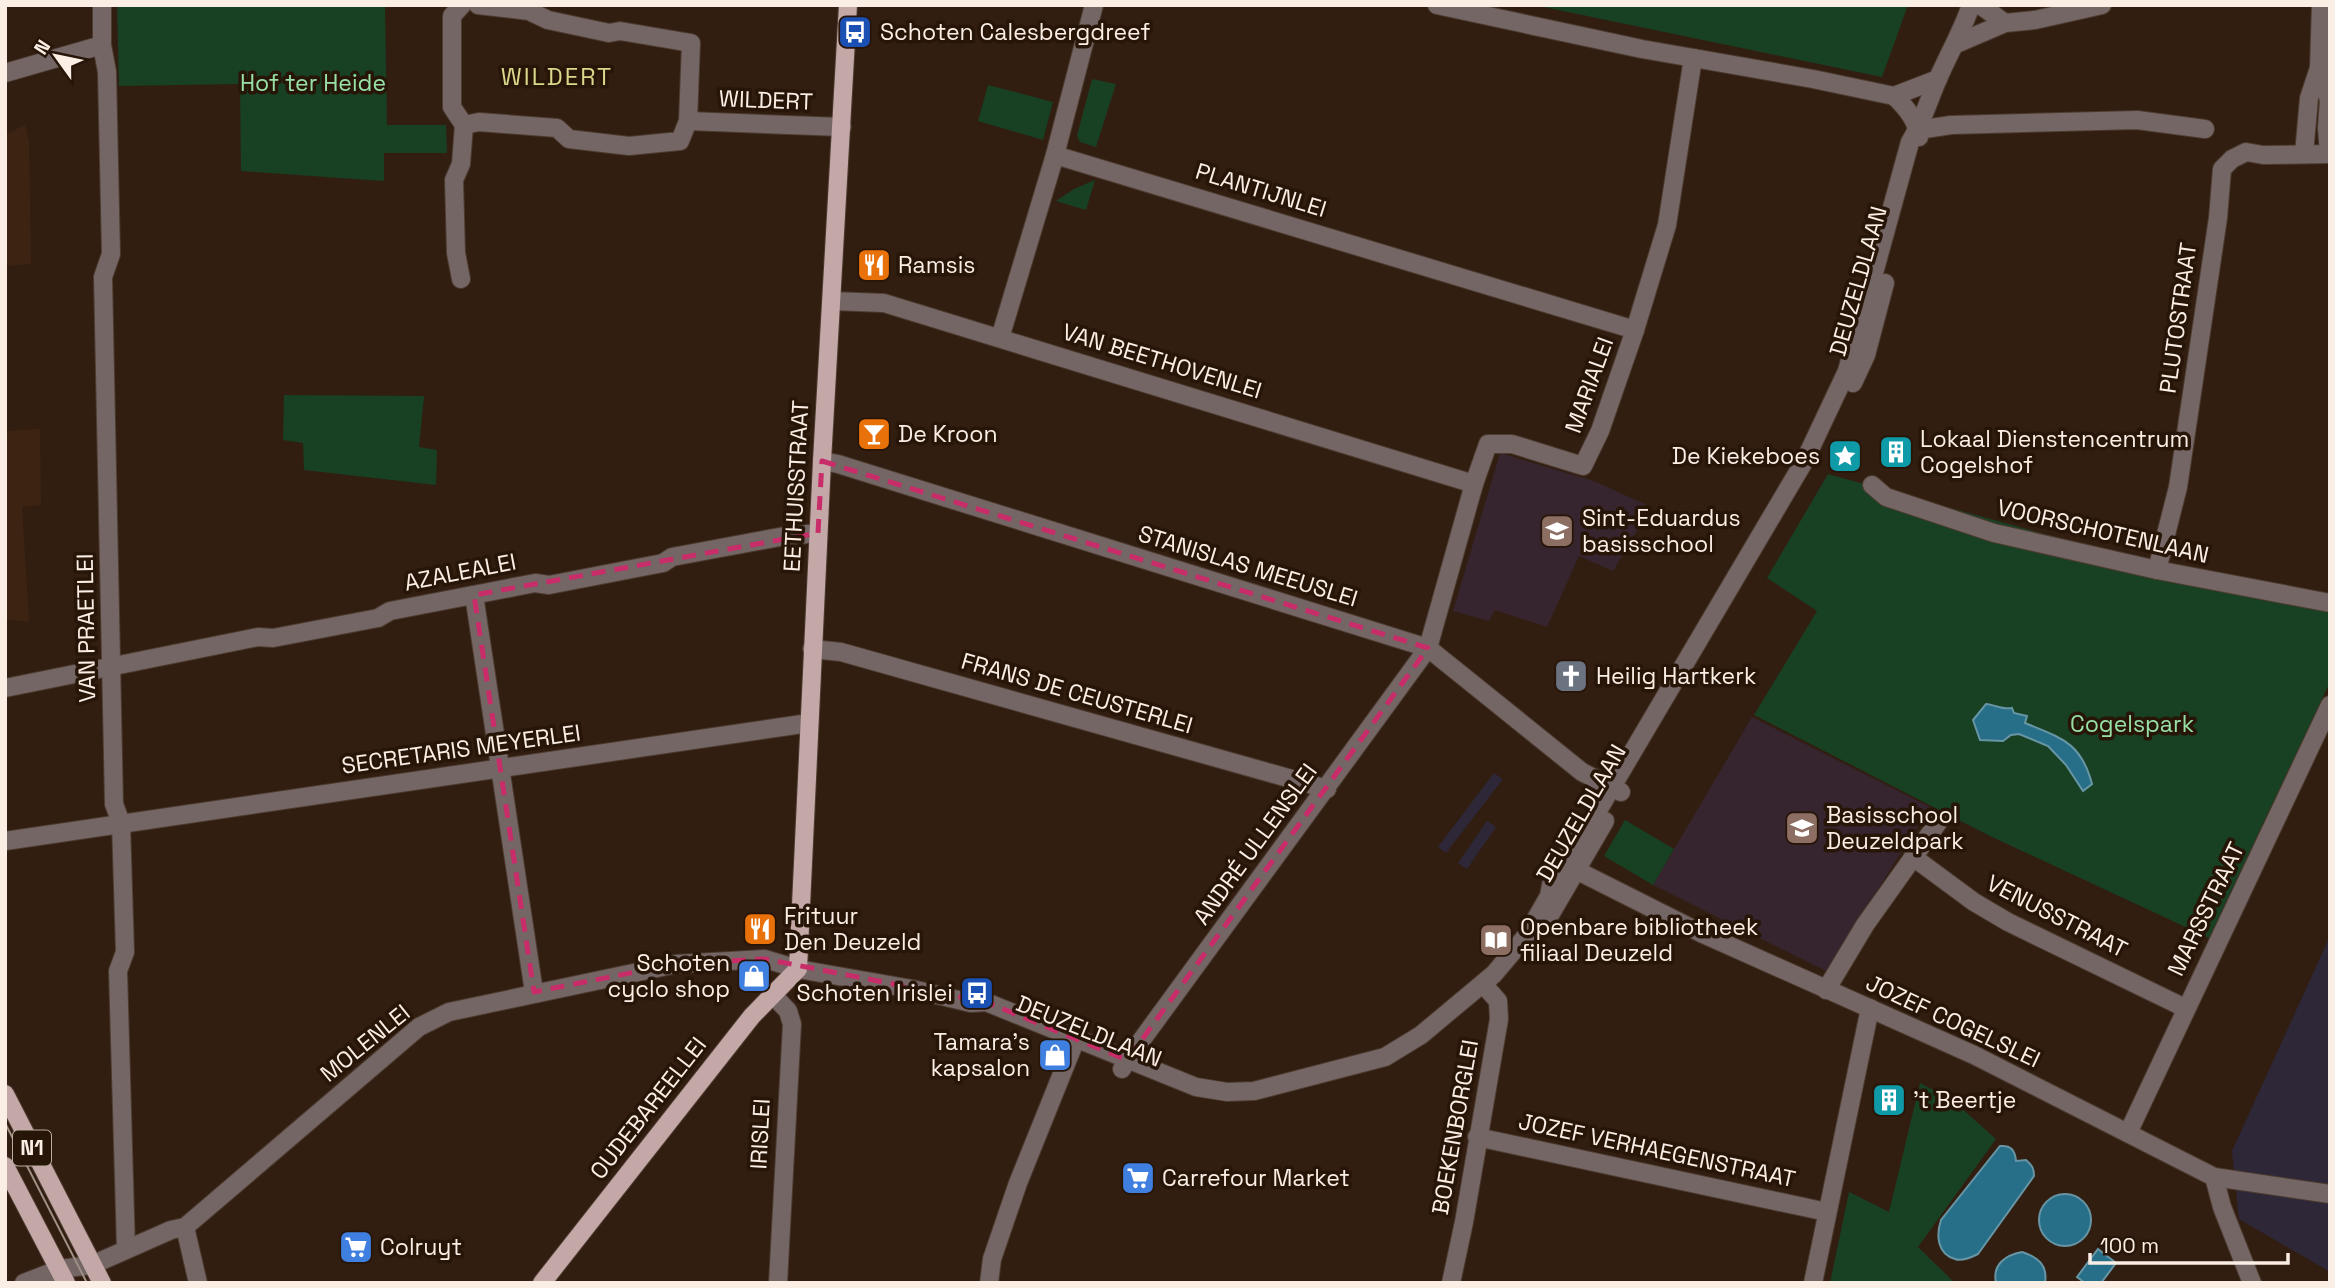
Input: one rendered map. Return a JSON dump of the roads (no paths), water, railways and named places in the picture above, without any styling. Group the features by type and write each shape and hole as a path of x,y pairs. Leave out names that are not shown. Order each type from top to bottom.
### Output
{"main road":[{"name":"EETHUISSTRAAT","path":"798,969 818,533 848,5"},
{"name":"OUDEBAREELLEI","path":"542,1283 751,1016 798,969"},
{"name":"N1","path":"5,1094 102,1283"},
{"name":"N1","path":"5,1166 63,1276"}],"street":[{"name":"VAN PRAETLEI","path":"102,5 102,45 107,72 109,169 110,254 103,277 114,804 121,824 125,953 118,971 126,1249"},
{"path":"461,279 456,253 454,180 461,164 464,125 452,107 452,16 462,5"},
{"name":"WILDERT","path":"464,125 480,122 557,128 569,139 629,146 680,141 688,121 691,43 620,31 609,33 548,20 529,11 478,5"},
{"path":"1000,338 1055,155 1094,5"},
{"path":"1437,5 1642,49 1894,96 1907,108 1918,130 1951,125 2137,120 2205,129"},
{"name":"DEUZELDLAAN","path":"798,969 912,989 971,1003 986,1002 1074,1045 1125,1065 1166,1088 1205,1101 1241,1104 1390,1067 1426,1046 1530,948 1570,867 1822,449 1866,355 1867,324 1920,147 1918,130 1971,5"},
{"path":"1980,5 2005,23"},
{"path":"1956,44 2005,23 2035,20 2102,5"},
{"path":"2310,5 2330,5"},
{"path":"2319,68 2329,100 2329,154 2304,154 2309,98 2319,68 2321,5"},
{"path":"5,73 102,45"},
{"name":"MARIALEI","path":"1429,648 1474,484 1488,444 1512,444 1583,466 1600,431 1667,225 1693,58"},
{"path":"1894,96 1938,79"},
{"name":"WILDERT","path":"688,121 842,127"},
{"name":"PLUTOSTRAAT","path":"2157,570 2178,487 2218,218 2222,169 2232,159 2246,152 2263,156 2304,154"},
{"name":"PLANTIJNLEI","path":"1055,155 1635,330"},
{"name":"VAN BEETHOVENLEI","path":"832,301 884,303 1474,484"},
{"name":"STANISLAS MEEUSLEI","path":"822,461 1429,648 1582,772 1616,790"},
{"name":"VOORSCHOTENLAAN","path":"1872,485 1886,497 1994,533 2157,570 2330,603"},
{"name":"AZALEALEI","path":"5,688 258,637 273,638 378,618 390,611 535,583 549,585 663,563 672,557 785,536 818,533"},
{"path":"474,595 534,992"},
{"name":"ANDRÉ ULLENSLEI","path":"1125,1065 1429,648"},
{"name":"FRANS DE CEUSTERLEI","path":"812,649 841,652 1327,789"},
{"name":"MARSSTRAAT","path":"2127,1133 2330,705"},
{"name":"SECRETARIS MEYERLEI","path":"5,841 809,723"},
{"path":"1826,990 1865,925 1939,821"},
{"name":"VENUSSTRAAT","path":"1913,858 1974,902 2008,922 2185,1008"},
{"name":"JOZEF COGELSLEI","path":"1570,867 1701,933 1974,1055 2214,1177 2330,1194"},
{"name":"MOLENLEI","path":"24,1283 63,1276 170,1230 185,1227 419,1027 449,1012 676,964 765,959 798,969"},
{"name":"BOEKENBORGLEI","path":"1451,1283 1499,1019 1498,1001 1486,988"},
{"name":"IRISLEI","path":"772,994 788,1011 792,1024 778,1283"},
{"path":"1813,1283 1870,1008"},
{"path":"989,1283 992,1259 1018,1183 1074,1045"},
{"name":"JOZEF VERHAEGENSTRAAT","path":"1477,1137 1827,1212"},
{"path":"2214,1177 2222,1207 2252,1283"},
{"path":"185,1227 198,1283"}],"water":[{"path":"1986,704 2012,708 2014,713 2027,716 2025,723 2068,743 2082,759 2092,784 2083,791 2066,765 2048,746 2019,734 2011,735 2003,741 1980,740 1973,720"},
{"path":"2000,1146 2012,1149 2016,1161 2026,1160 2033,1169 2034,1176 1978,1254 1961,1260 1949,1257 1939,1243 1941,1220"},
{"path":"2065,1194 2075,1196 2083,1202 2089,1210 2089,1230 2083,1238 2075,1244 2065,1246 2055,1244 2047,1238 2041,1230 2039,1220 2041,1210 2047,1202 2055,1196"},
{"path":"2098,1249 2116,1263 2101,1283 2085,1283 2077,1277"},
{"path":"2022,1252 2041,1263 2045,1271 2045,1283 1996,1283 1996,1271 2001,1262"}],"tram line":[{"path":"5,1123 87,1283"}],"place":[{"name":"Schoten Calesbergdreef","path":"855,32"},
{"name":"Ramsis","path":"874,265"},
{"name":"De Kroon","path":"874,434"},
{"name":"Lokaal Dienstencentrum Cogelshof","path":"1896,452"},
{"name":"De Kiekeboes","path":"1845,456"},
{"name":"Sint-Eduardus basisschool","path":"1557,531"},
{"name":"Heilig Hartkerk","path":"1571,676"},
{"name":"Basisschool Deuzeldpark","path":"1802,828"},
{"name":"Frituur Den Deuzeld","path":"760,929"},
{"name":"Openbare bibliotheek filiaal Deuzeld","path":"1496,940"},
{"name":"Schoten cyclo shop","path":"754,976"},
{"name":"Schoten Irislei","path":"977,993"},
{"name":"Tamara's kapsalon","path":"1055,1055"},
{"name":"'t Beertje","path":"1889,1100"},
{"name":"Carrefour Market","path":"1138,1178"},
{"name":"Colruyt","path":"356,1247"}],"district":[{"name":"WILDERT","path":"557,77"}],"park label":[{"name":"Hof ter Heide","path":"313,83"},
{"name":"Cogelspark","path":"2132,724"}]}
